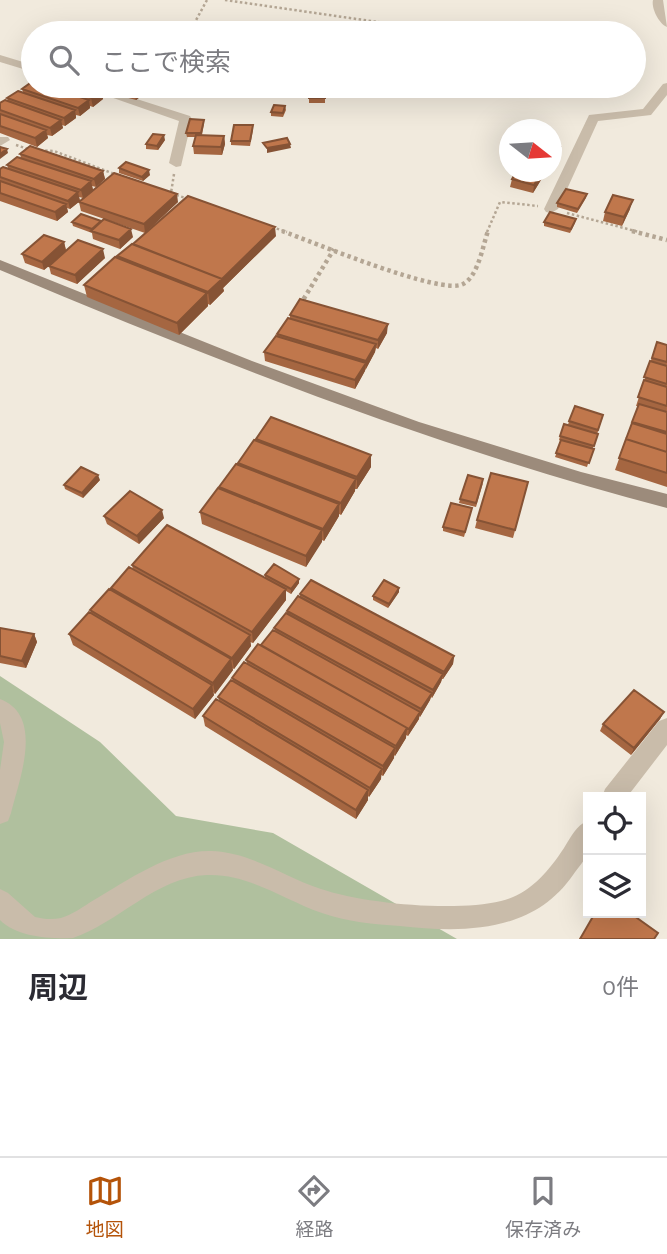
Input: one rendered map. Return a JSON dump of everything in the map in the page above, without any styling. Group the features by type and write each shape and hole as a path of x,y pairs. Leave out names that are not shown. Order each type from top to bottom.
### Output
{"street":[{"path":"658,0 657,5 667,23"},
{"path":"0,58 21,65"},
{"path":"551,209 593,118 647,112 667,87"},
{"path":"122,98 187,119 176,163"},
{"path":"0,265 257,368 438,434 667,501"},
{"path":"0,709 13,724 16,739 0,813"},
{"path":"617,792 667,728"},
{"path":"0,901 28,929 49,933 66,929 173,872 194,864 249,870 323,902 361,911 487,916 524,904 543,893 583,839"}],"path":[{"path":"195,21 206,0"},
{"path":"225,0 370,21"},
{"path":"258,5 263,0"},
{"path":"2,141 31,150 54,152 126,178"},
{"path":"171,193 176,163"},
{"path":"160,189 196,201"},
{"path":"271,227 443,285 458,286 467,283 473,273 500,202 509,201 551,209 667,240"},
{"path":"295,312 334,248"}],"green space":[{"path":"0,676 100,742 176,816 273,833 457,939 0,939"}],"building":[{"path":"18,91 21,92 21,98 39,98 75,110 64,118 7,98"},
{"path":"49,98 89,100 78,108"},
{"path":"5,100 61,120 50,128 0,110 0,103"},
{"path":"274,105 285,106 283,113 271,112"},
{"path":"0,114 46,130 35,138 0,126"},
{"path":"190,119 204,120 201,133 186,133"},
{"path":"234,125 253,125 250,141 231,141"},
{"path":"153,134 164,135 157,146 146,144"},
{"path":"196,135 224,136 221,147 193,146"},
{"path":"287,138 290,144 267,148 263,143"},
{"path":"30,146 103,171 94,179 20,154"},
{"path":"17,157 91,181 81,190 7,165"},
{"path":"126,162 149,170 142,177 119,168"},
{"path":"3,167 78,192 68,201 0,177 0,169"},
{"path":"114,173 177,194 144,224 79,202"},
{"path":"0,181 66,204 55,212 0,193"},
{"path":"566,189 587,194 578,209 557,203"},
{"path":"613,195 633,200 624,217 605,212"},
{"path":"188,196 275,227 222,279 133,244"},
{"path":"550,212 576,219 571,229 544,222"},
{"path":"81,214 101,221 92,229 72,222"},
{"path":"104,219 131,229 119,240 91,231"},
{"path":"44,235 64,242 42,262 22,254"},
{"path":"78,240 103,249 75,275 49,266"},
{"path":"132,244 222,279 208,292 117,256"},
{"path":"115,257 207,293 177,323 84,285"},
{"path":"300,299 388,324 378,340 290,315"},
{"path":"288,318 376,344 366,361 277,334"},
{"path":"276,336 366,363 355,380 264,352"},
{"path":"657,342 667,345 667,362 652,358"},
{"path":"650,361 667,366 667,384 644,377"},
{"path":"644,380 667,387 667,406 638,397"},
{"path":"639,404 667,412 667,432 632,422"},
{"path":"575,406 603,415 598,430 569,421"},
{"path":"271,417 371,455 357,477 256,439"},
{"path":"632,423 667,434 667,452 626,439"},
{"path":"564,424 598,434 594,446 560,436"},
{"path":"626,439 667,452 667,473 619,458"},
{"path":"254,440 356,479 341,503 238,463"},
{"path":"561,440 594,449 589,463 556,453"},
{"path":"236,464 339,504 323,529 219,487"},
{"path":"81,467 98,475 82,493 64,485"},
{"path":"491,473 528,482 515,530 477,520"},
{"path":"468,475 483,479 476,503 460,499"},
{"path":"218,488 322,530 306,556 200,512"},
{"path":"130,491 162,510 137,536 104,516"},
{"path":"451,503 472,508 465,532 443,527"},
{"path":"167,525 286,589 252,632 132,565"},
{"path":"274,564 299,579 291,589 265,575"},
{"path":"129,567 250,635 232,658 111,588"},
{"path":"311,580 454,656 444,672 300,594"},
{"path":"384,580 399,588 389,604 373,596"},
{"path":"109,589 231,659 213,683 90,610"},
{"path":"298,596 443,674 433,690 287,611"},
{"path":"89,612 212,685 193,709 69,634"},
{"path":"286,613 432,693 421,709 274,628"},
{"path":"0,628 34,634 22,661 0,656"},
{"path":"273,630 420,712 409,729 261,645"},
{"path":"258,644 407,728 396,746 246,660"},
{"path":"244,662 395,748 383,766 232,678"},
{"path":"231,680 382,769 370,788 218,697"},
{"path":"634,690 664,712 634,748 603,724"},
{"path":"216,699 368,790 356,810 203,716"},
{"path":"592,918 637,918 658,933 654,939 580,939"}]}
